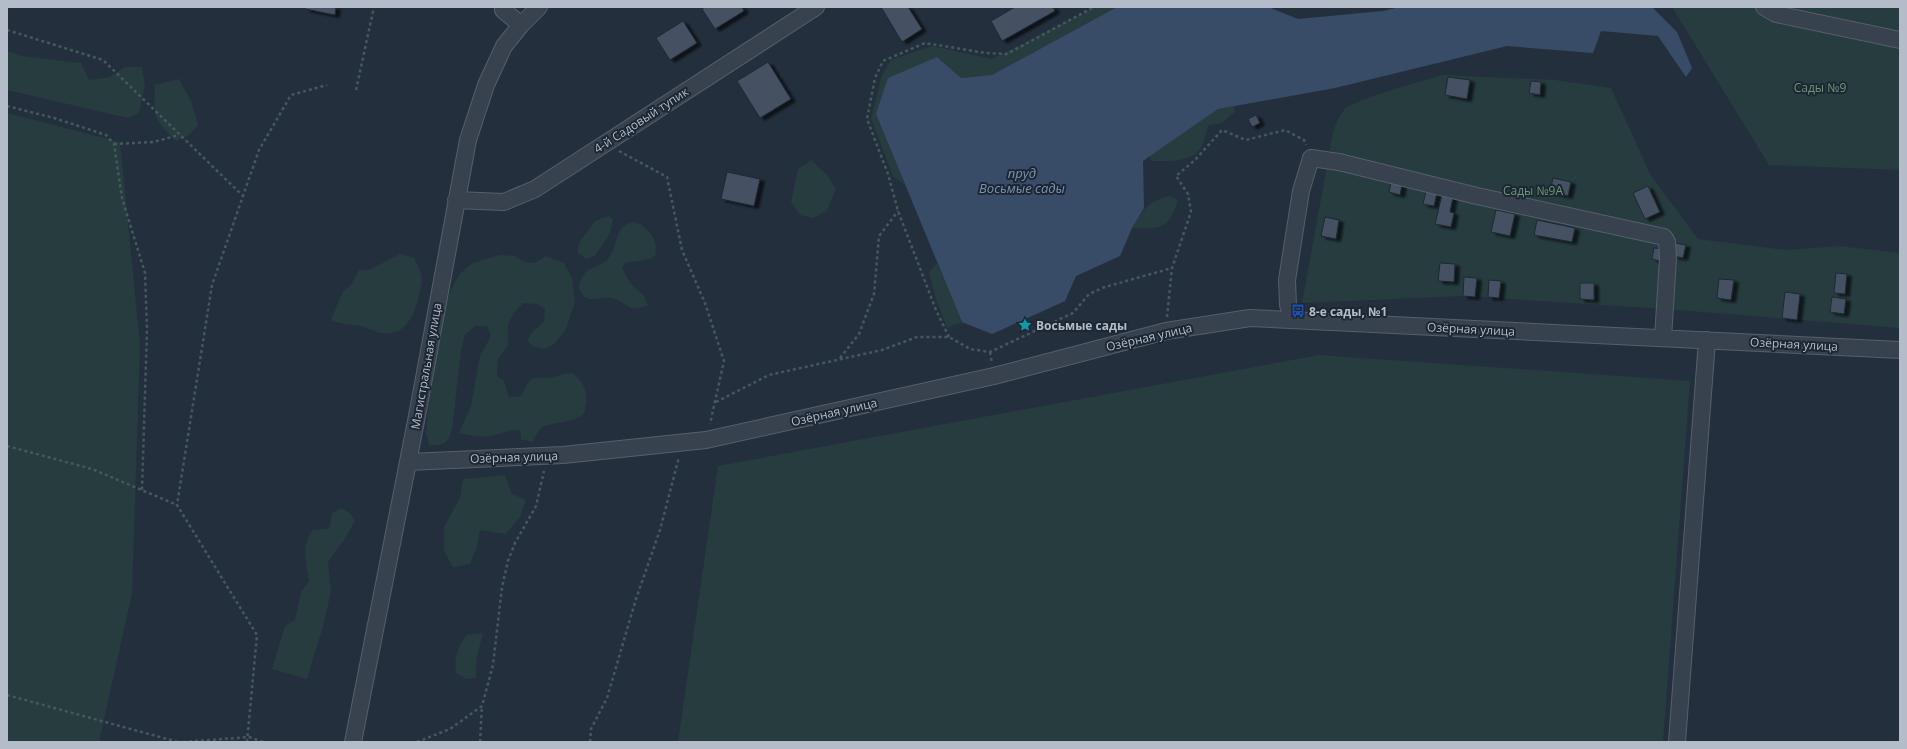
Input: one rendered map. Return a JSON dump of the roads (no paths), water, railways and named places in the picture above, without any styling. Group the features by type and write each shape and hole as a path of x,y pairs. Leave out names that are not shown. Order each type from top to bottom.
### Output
{"street":[{"path":"503,7 503,10 521,25"},
{"name":"Магистральная улица","path":"352,742 408,462 468,140 486,85 504,46 521,25 539,7"},
{"name":"4-й Садовый тупик","path":"456,200 504,202 535,189 816,7"},
{"path":"1764,7 1776,14 1900,40"},
{"path":"1295,320 1288,305 1287,280 1301,191 1311,158 1339,162 1477,196 1664,237 1667,242 1668,258 1662,338"},
{"name":"Озёрная улица","path":"408,462 563,455 706,440 994,376 1166,331 1250,318 1900,350"},
{"path":"1677,742 1707,340"}],"water":[{"name":"пруд Восьмые сады","path":"1117,7 1268,7 1298,19 1383,11 1400,7 1652,7 1677,32 1692,68 1686,77 1658,36 1601,31 1593,53 1507,46 1335,88 1218,109 1143,161 1144,208 1132,228 1120,256 1076,276 1065,301 992,334 962,322 876,114 888,78 937,57 961,78 992,75"}],"place":[{"name":"8-е сады, №1","path":"1298,311"},
{"name":"Восьмые сады","path":"1025,325"}],"park label":[{"name":"Сады №9","path":"1820,87"},
{"name":"Сады №9А","path":"1533,190"}]}
